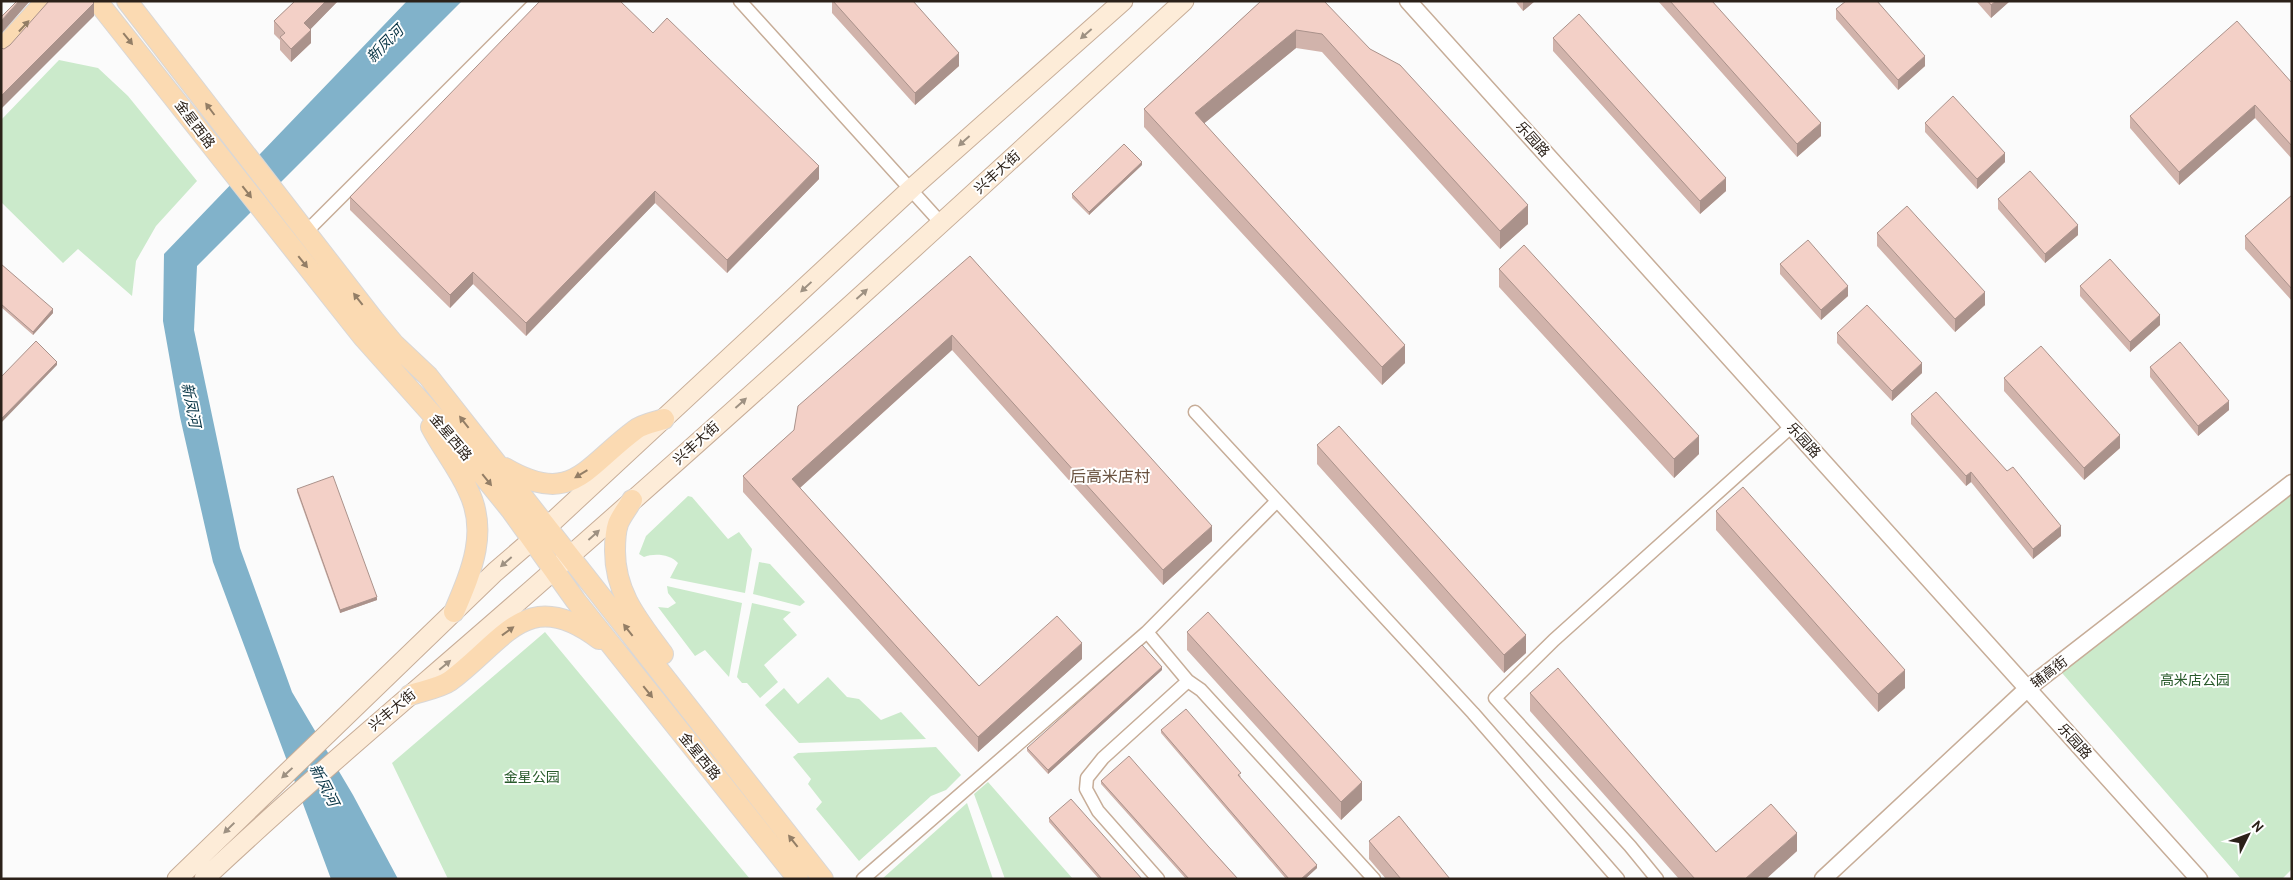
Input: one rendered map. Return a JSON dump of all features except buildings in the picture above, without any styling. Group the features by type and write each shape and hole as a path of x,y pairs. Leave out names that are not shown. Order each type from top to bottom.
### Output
{"main road":[{"path":"1,50 46,1"},
{"name":"金星西路","path":"97,1 272,224 363,336 540,533 571,556 823,879"},
{"name":"金星西路","path":"127,1 305,233 394,344 428,376 497,463 540,533 555,570 576,601 798,879"},
{"path":"144,1 187,79"},
{"name":"兴丰大街","path":"177,879 336,728 495,572 664,419 912,188 1123,1"},
{"name":"兴丰大街","path":"204,879 274,812 341,752 571,556 1184,1"},
{"path":"415,396 439,442 468,490 478,514 476,557 454,612"},
{"path":"497,463 530,480 546,485 563,483 581,476 636,429 664,419"},
{"path":"632,500 618,523 615,538 615,564 618,583 628,604 679,678 690,710"},
{"path":"410,694 448,682 522,620 546,616 569,620 618,653"}],"street":[{"path":"305,233 537,1"},
{"path":"740,1 912,188 941,223"},
{"name":"乐园路","path":"1408,1 2199,879"},
{"path":"1195,412 1473,713 1618,879"},
{"path":"1657,879 1630,846 1495,698 1554,640 1792,426"},
{"name":"辅高街","path":"1823,879 2028,688 2292,483"},
{"path":"863,879 1147,632 1277,501"},
{"path":"1147,632 1188,681 1201,690 1374,879"},
{"path":"1158,879 1098,811 1086,789 1087,778 1103,758 1188,681"}],"green space":[{"path":"59,60 98,68 128,96 197,181 156,226 136,261 132,296 78,249 63,263 1,202 1,120"},
{"name":"高米店公园","path":"2292,483 2292,869 2282,879 2241,879 2056,666"},
{"path":"688,496 692,497 728,539 739,532 752,549 745,593 670,578 678,563 675,560 662,555 644,557 639,554 646,536"},
{"path":"759,562 770,564 805,602 800,606 753,594"},
{"path":"667,586 742,603 729,677 705,650 695,656 658,607 668,608 676,603 668,593"},
{"path":"752,603 791,612 783,619 797,635 764,665 778,682 760,698 747,683 742,683 737,677"},
{"name":"金星公园","path":"545,632 750,879 448,879 392,763"},
{"path":"828,677 847,697 859,699 881,720 901,712 926,739 799,743 765,705 784,688 798,704"},
{"path":"936,747 961,775 946,790 931,796 859,861 816,809 822,802 808,784 811,779 793,757 798,753"},
{"path":"988,782 1073,879 1005,879 974,794"},
{"path":"967,803 993,879 882,879"}],"water":[{"name":"新凤河","path":"407,1 462,1 197,266 194,330 240,548 292,692 353,795 398,879 331,879 213,562 180,417 163,321 164,254"}],"district":[{"name":"后高米店村","path":"1110,476"}]}
